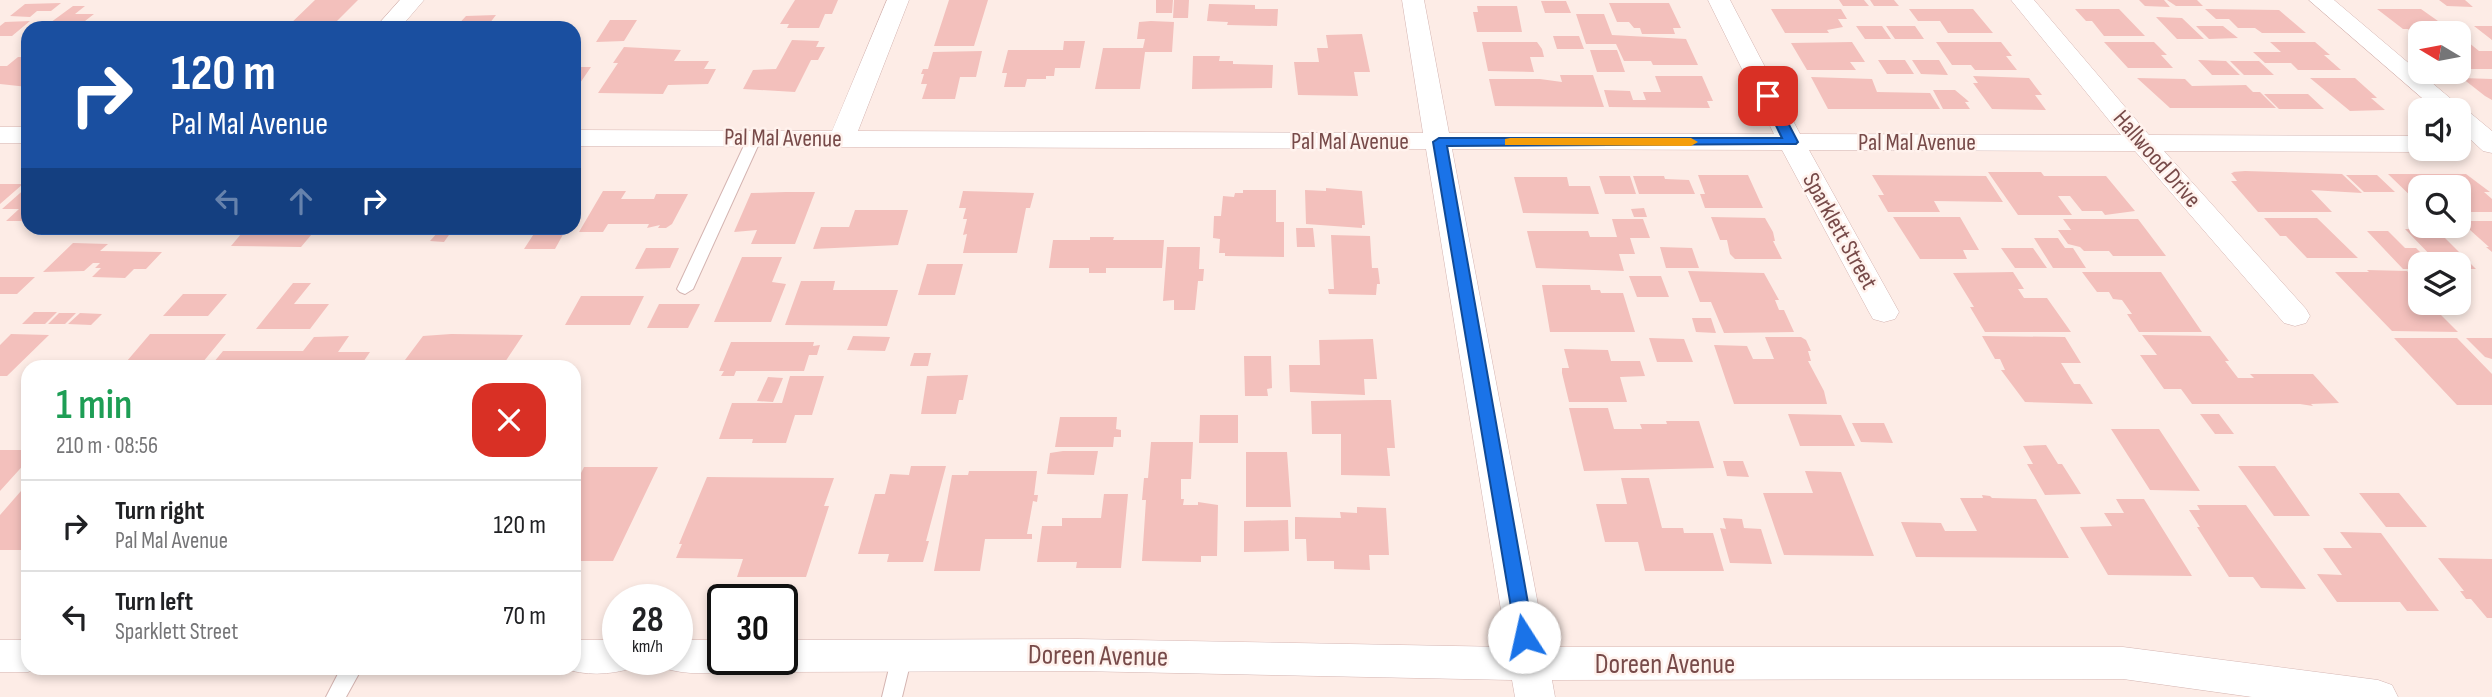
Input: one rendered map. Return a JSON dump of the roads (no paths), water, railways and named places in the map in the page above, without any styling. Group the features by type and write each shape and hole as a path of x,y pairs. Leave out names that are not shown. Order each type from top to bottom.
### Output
{"street":[{"path":"394,21 413,0"},
{"path":"842,139 898,0"},
{"path":"1413,0 1532,681"},
{"name":"Sparklett Street","path":"1719,0 1791,142 1884,312"},
{"name":"Hallwood Drive","path":"2022,0 2141,142 2295,316"},
{"path":"2320,0 2437,98"},
{"path":"2471,127 2492,144"},
{"path":"0,135 21,135"},
{"name":"Pal Mal Avenue","path":"581,138 2408,144"},
{"path":"2471,144 2492,144"},
{"name":"Doreen Avenue","path":"798,656 1078,655 1532,681 2123,663 2378,697"},
{"path":"0,656 21,656"},
{"path":"581,656 602,656"}],"lane":[{"path":"685,289 755,137"},
{"path":"892,697 902,656"},
{"path":"336,697 348,675"}]}
